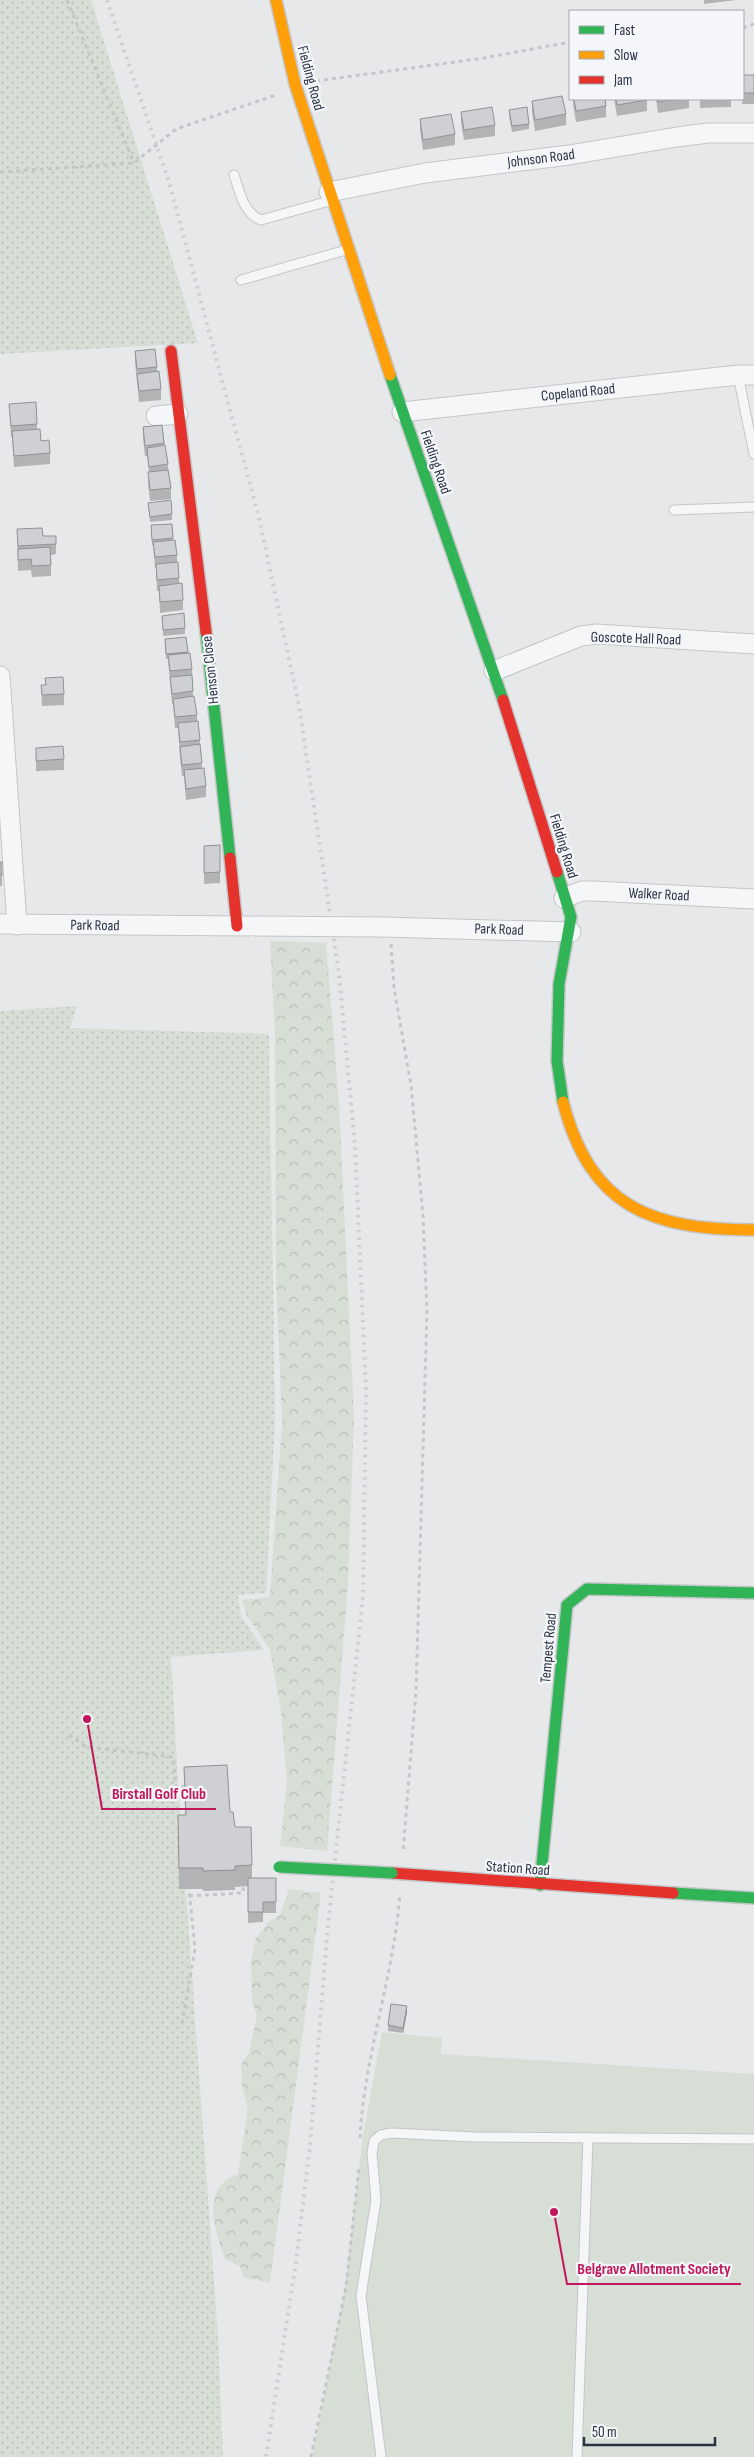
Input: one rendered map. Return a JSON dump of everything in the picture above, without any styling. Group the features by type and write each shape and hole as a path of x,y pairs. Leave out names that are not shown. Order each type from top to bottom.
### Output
{"street":[{"name":"Fielding Road","path":"276,0 295,84 402,412 494,671 571,917 571,932"},
{"name":"Johnson Road","path":"331,196 425,173 569,155 708,133 754,133"},
{"name":"Henson Close","path":"171,351 205,625 246,926"},
{"name":"Copeland Road","path":"402,412 746,375"},
{"path":"156,416 178,414"},
{"name":"Goscote Hall Road","path":"494,671 581,636 597,634 754,644"},
{"path":"0,676 9,924"},
{"name":"Walker Road","path":"564,898 582,891 593,890 754,899"},
{"name":"Park Road","path":"9,924 386,926 571,932"},
{"path":"571,932 564,950 559,981 558,1072 568,1124 582,1154 598,1179 625,1203 659,1220 720,1230 754,1230"},
{"name":"Tempest Road","path":"540,1886 567,1605 587,1590 754,1593"},
{"name":"Station Road","path":"275,1867 397,1874 540,1886 754,1898"}],"lane":[{"path":"234,175 246,210 253,217 261,220 331,196"},
{"path":"241,280 348,249"},
{"path":"746,375 754,454"},
{"path":"674,510 754,507"},
{"path":"381,2457 361,2296 376,2200 372,2153 374,2141 381,2135 392,2133 474,2137 754,2139"},
{"path":"577,2457 588,2138"}],"path":[{"path":"67,0 134,163"},
{"path":"0,172 134,163 176,129 280,94 295,84 484,58 569,42"},
{"path":"386,926 394,988 411,1085 423,1216 428,1311 416,1691 397,1874"},
{"path":"69,1735 86,1747 173,1757 176,1787 195,1786"},
{"path":"223,1785 233,1784"},
{"path":"189,1896 243,1893 243,1889 258,1888"},
{"path":"182,2024 195,1949 189,1889"}],"green space":[{"path":"0,0 91,0 198,343 0,354"},
{"path":"270,941 326,943 339,1104 354,1417 348,1582 327,1851 280,1846 287,1783 281,1710 270,1650 246,1614 242,1600 270,1597 282,1423 276,1276 275,1036"},
{"path":"77,1006 70,1028 269,1034 275,1420 266,1593 238,1595 241,1616 264,1650 171,1657 178,1781 218,2338 223,2457 0,2457 0,1011"},
{"path":"289,1889 321,1893 270,2283 244,2277 240,2266 225,2259 216,2230 213,2209 218,2190 229,2178 238,2174 248,2108 242,2086 241,2065 249,2052 257,2016 252,2001 251,1960 256,1938 269,1922 280,1915"},
{"path":"382,2032 442,2038 441,2054 754,2074 754,2457 312,2457 345,2287 363,2136"}],"building":[{"path":"744,75 754,75 754,93 744,93"},
{"path":"562,96 566,114 535,120 532,101"},
{"path":"574,100 605,100 606,106 576,111"},
{"path":"616,100 647,100 617,105"},
{"path":"492,107 495,125 464,130 461,112"},
{"path":"527,107 529,124 512,126 509,110"},
{"path":"451,114 455,134 423,140 420,119"},
{"path":"155,349 157,367 137,369 135,351"},
{"path":"159,371 161,389 139,391 137,374"},
{"path":"36,402 37,424 11,426 9,404"},
{"path":"162,425 164,443 145,446 143,427"},
{"path":"40,429 41,441 49,440 50,453 14,456 12,431"},
{"path":"165,445 168,464 149,467 147,448"},
{"path":"168,470 171,488 150,490 148,472"},
{"path":"171,500 172,514 150,517 148,503"},
{"path":"172,524 173,538 152,540 151,525"},
{"path":"42,528 43,536 56,536 56,544 18,546 17,529"},
{"path":"175,540 177,555 155,557 153,542"},
{"path":"50,547 51,565 32,566 31,559 18,560 18,549"},
{"path":"178,562 179,578 157,580 156,564"},
{"path":"182,583 183,600 160,602 159,586"},
{"path":"184,613 185,628 163,630 162,616"},
{"path":"186,637 188,652 166,654 165,639"},
{"path":"190,653 192,669 170,671 168,655"},
{"path":"192,675 193,691 172,694 170,677"},
{"path":"63,677 64,694 42,695 41,685 46,685 45,678"},
{"path":"194,696 197,715 175,717 173,699"},
{"path":"198,721 200,740 180,742 178,723"},
{"path":"200,744 202,763 182,765 180,747"},
{"path":"63,746 64,759 36,761 36,748"},
{"path":"204,768 206,786 186,789 184,770"},
{"path":"220,845 220,872 204,873 204,846"},
{"path":"0,862 2,862 2,875 0,875"},
{"path":"227,1765 230,1812 233,1812 235,1827 251,1827 252,1865 235,1866 235,1870 203,1871 203,1868 179,1868 178,1815 186,1815 184,1767"},
{"path":"248,1878 276,1878 276,1902 263,1902 263,1912 248,1912"},
{"path":"391,2004 407,2006 403,2028 388,2025"}],"railway":[{"path":"107,0 169,182 259,518 299,706 339,974 355,1146 366,1389 363,1596 328,1925 310,2145 296,2262 266,2457"}],"traffic: fast":[{"path":"390,375 503,700"},
{"path":"206,632 230,858"},
{"path":"557,872 571,917 559,984 557,1061 563,1102"},
{"path":"540,1885 567,1605 587,1589 754,1593"},
{"path":"279,1867 392,1873"},
{"path":"673,1893 754,1898"}],"traffic: slow":[{"path":"276,0 295,84 390,375"},
{"path":"563,1102 575,1138 590,1167 609,1189 631,1206 656,1217 685,1225 718,1229 754,1230"}],"traffic: jam":[{"path":"171,351 206,632"},
{"path":"503,700 557,872"},
{"path":"230,858 237,926"},
{"path":"392,1873 673,1893"}],"place":[{"name":"Birstall Golf Club","path":"87,1719"},
{"name":"Belgrave Allotment Society","path":"554,2212"}]}
